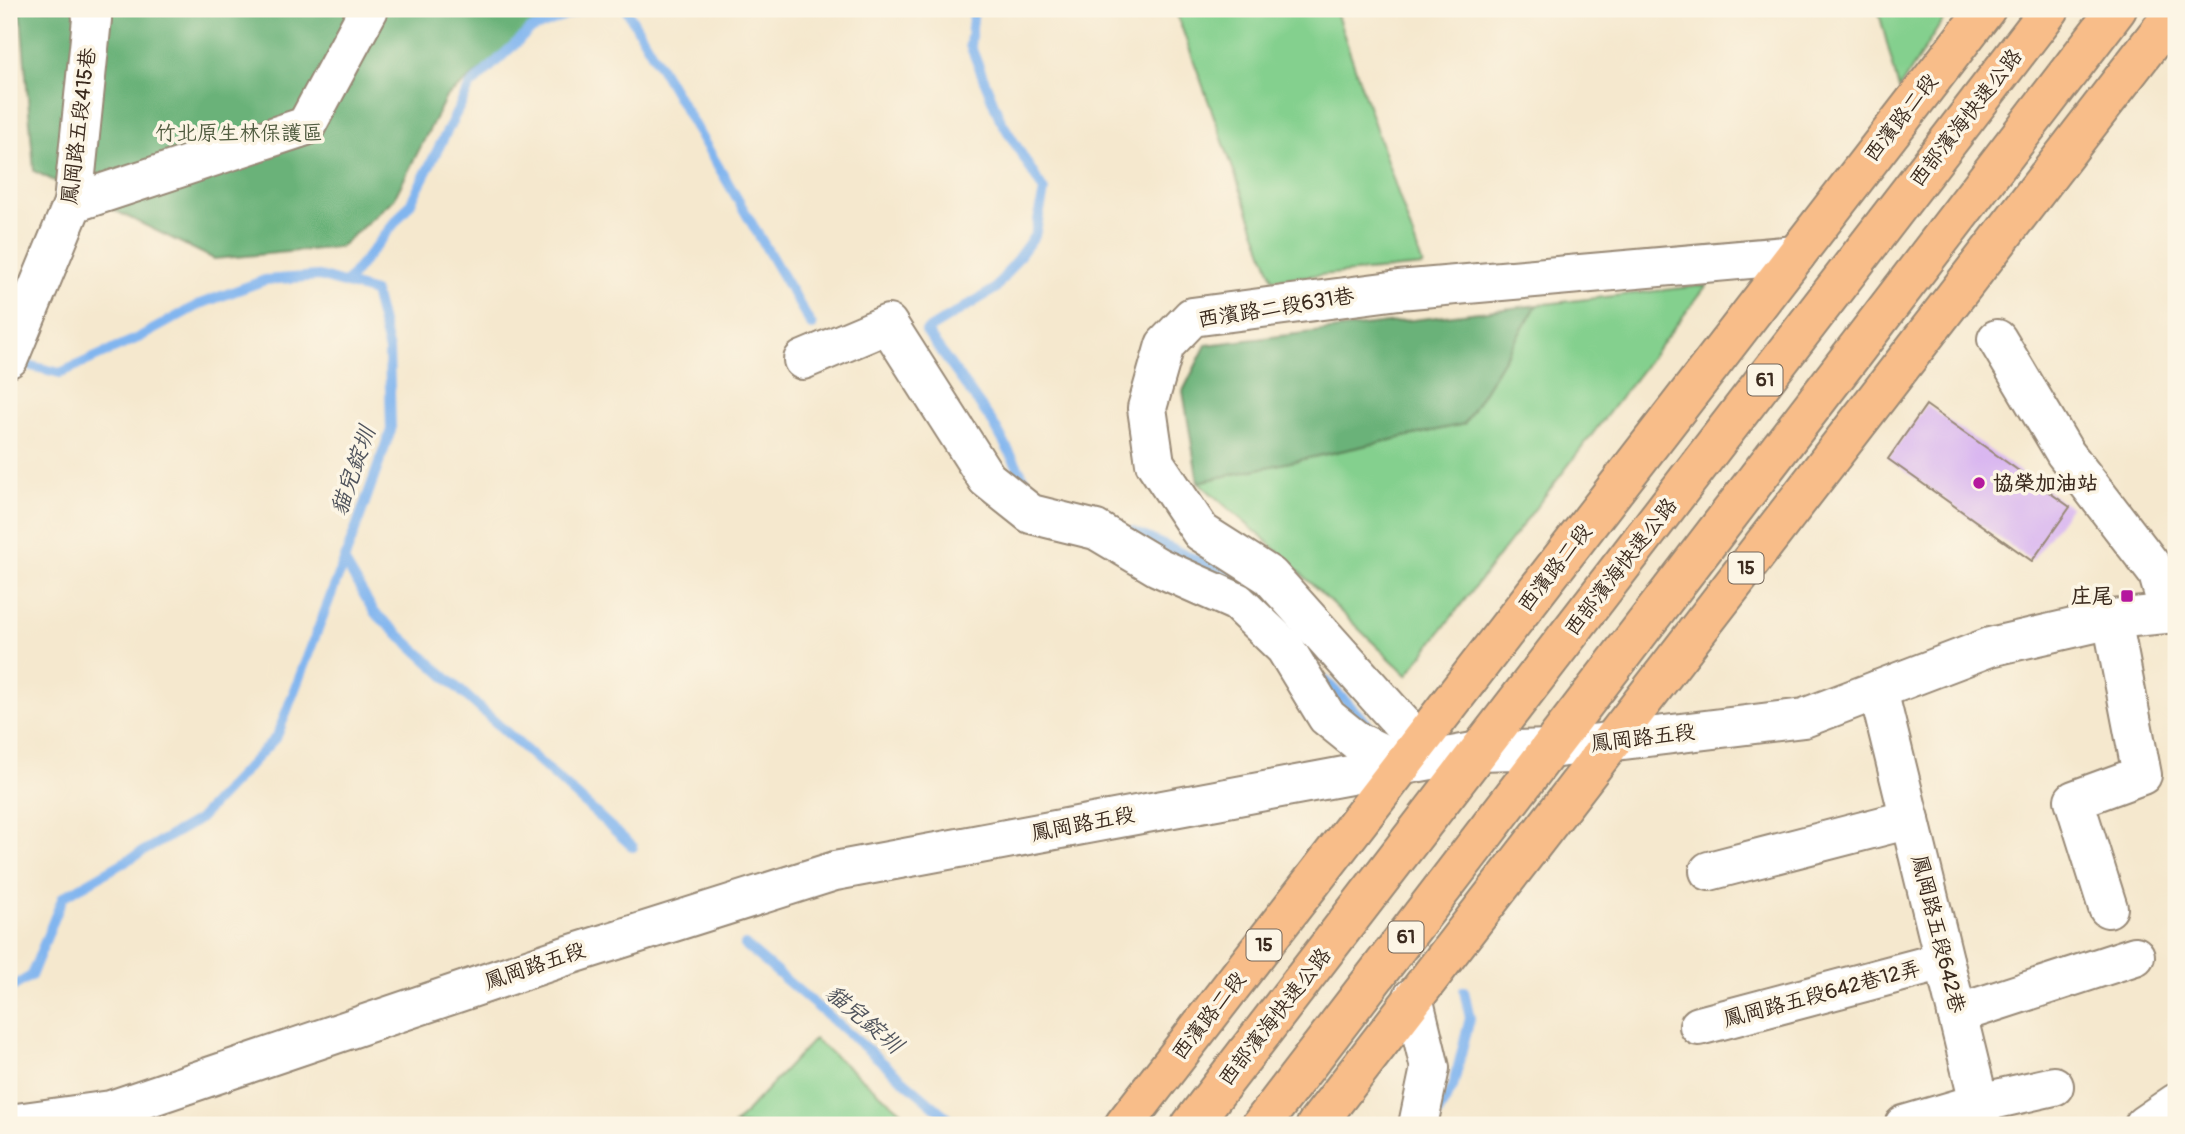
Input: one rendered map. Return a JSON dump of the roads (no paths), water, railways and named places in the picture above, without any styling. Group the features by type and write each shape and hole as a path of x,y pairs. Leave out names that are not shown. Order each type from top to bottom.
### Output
{"main road":[{"name":"西濱路二段","path":"1124,1125 1986,9"},
{"name":"西部濱海快速公路","path":"1191,1125 2050,9"},
{"name":"61","path":"1261,1125 2118,9"},
{"name":"15","path":"1316,1125 2176,10"}],"street":[{"name":"鳳岡路五段415巷","path":"12,351 73,203 91,9"},
{"path":"73,203 306,126 369,9"},
{"name":"西濱路二段631巷","path":"1404,764 1406,728 1270,576 1201,532 1155,463 1147,408 1164,345 1192,317 1399,290 1796,256"},
{"path":"803,360 888,324 987,478 1031,514 1096,530 1158,567 1237,602 1285,648 1327,717 1358,742 1404,764"},
{"path":"1997,339 2065,453 2158,574 2173,613"},
{"name":"鳳岡路五段","path":"9,1124 119,1118 566,956 835,871 1479,751 1550,749 1804,718 1990,647 2112,619 2173,613"},
{"path":"2108,908 2074,800 2142,775 2112,619"},
{"name":"鳳岡路五段642巷","path":"1878,690 1979,1103"},
{"path":"1709,871 1910,819"},
{"path":"1958,1014 2135,956"},
{"name":"鳳岡路五段642巷12弄","path":"1699,1026 1944,961"},
{"path":"1413,997 1430,1068 1418,1125"},
{"path":"1904,1125 1979,1103 2054,1086"},
{"path":"2144,1125 2176,1103"}],"waterway":[{"path":"346,283 410,204 470,86 530,30 582,9"},
{"path":"626,9 812,326"},
{"path":"974,9 970,45 1000,119 1044,191 1035,235 995,289 926,331 993,423 1032,492 1062,503"},
{"name":"貓兒錠圳","path":"15,362 60,373 138,338 200,304 265,280 319,276 374,292 389,351 391,430 344,561 374,612 633,847"},
{"path":"1132,531 1226,573 1245,588"},
{"path":"9,989 31,976 63,897 198,820 277,736 344,561"},
{"path":"1326,681 1378,735"},
{"name":"貓兒錠圳","path":"745,945 956,1125"},
{"path":"1436,1117 1453,1087 1470,1018 1464,991"}],"place":[{"name":"協榮加油站","path":"1979,483"},
{"name":"庄尾","path":"2127,596"}],"park label":[{"name":"竹北原生林保護區","path":"239,133"}]}
